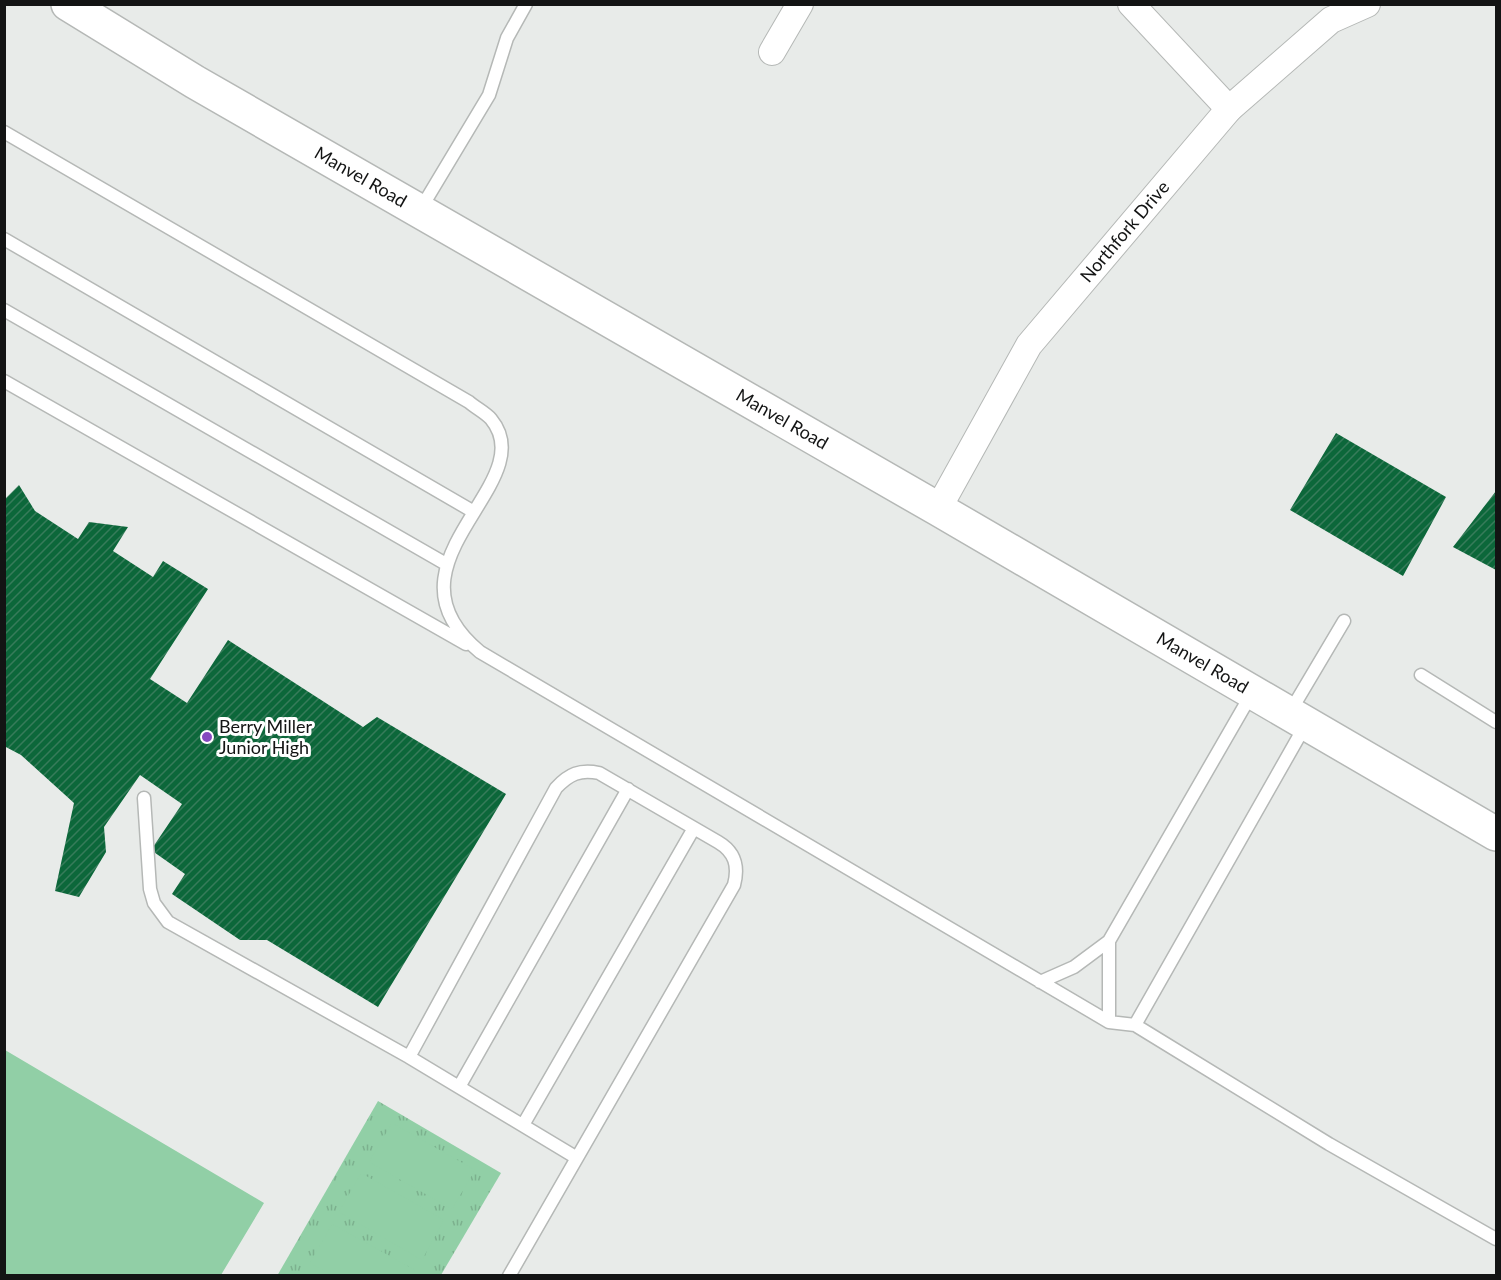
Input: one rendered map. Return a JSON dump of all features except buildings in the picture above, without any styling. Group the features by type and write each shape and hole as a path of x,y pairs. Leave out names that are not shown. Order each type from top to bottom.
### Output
{"main road":[{"name":"Manvel Road","path":"68,4 195,82 938,509 1497,834"}],"street":[{"path":"772,52 800,4"},
{"path":"1131,4 1229,109"},
{"name":"Northfork Drive","path":"938,509 1029,345 1229,109 1331,21 1367,4"}],"lane":[{"path":"419,211 489,95 507,38 526,4"},
{"path":"4,132 469,402 491,419 500,437 502,456 494,477 446,564 443,585 445,603 451,621 464,639 480,652"},
{"path":"4,239 474,512"},
{"path":"4,310 446,564"},
{"path":"4,381 480,652 1109,1022 1135,1025 1329,1144 1497,1239"},
{"path":"1135,1025 1298,718 1344,621"},
{"path":"1421,675 1497,722"},
{"path":"1040,982 1074,967 1109,941 1252,692"},
{"path":"410,1057 556,788 566,777 588,771 599,773 726,847 732,854 737,874 734,885 509,1275"},
{"path":"459,1087 628,789"},
{"path":"144,798 150,888 154,903 168,922 410,1057 577,1158"},
{"path":"523,1125 694,828"},
{"path":"1109,941 1109,1022"}],"green space":[{"path":"5,1050 264,1203 221,1275 5,1275"},
{"path":"378,1101 501,1173 441,1275 277,1276"},
{"path":"392,1123 475,1170 452,1209 369,1162"},
{"path":"361,1173 444,1220 422,1260 339,1212"},
{"path":"332,1224 415,1270 412,1275 332,1275 310,1263"}],"place":[{"name":"Berry Miller Junior High","path":"207,737"}]}
